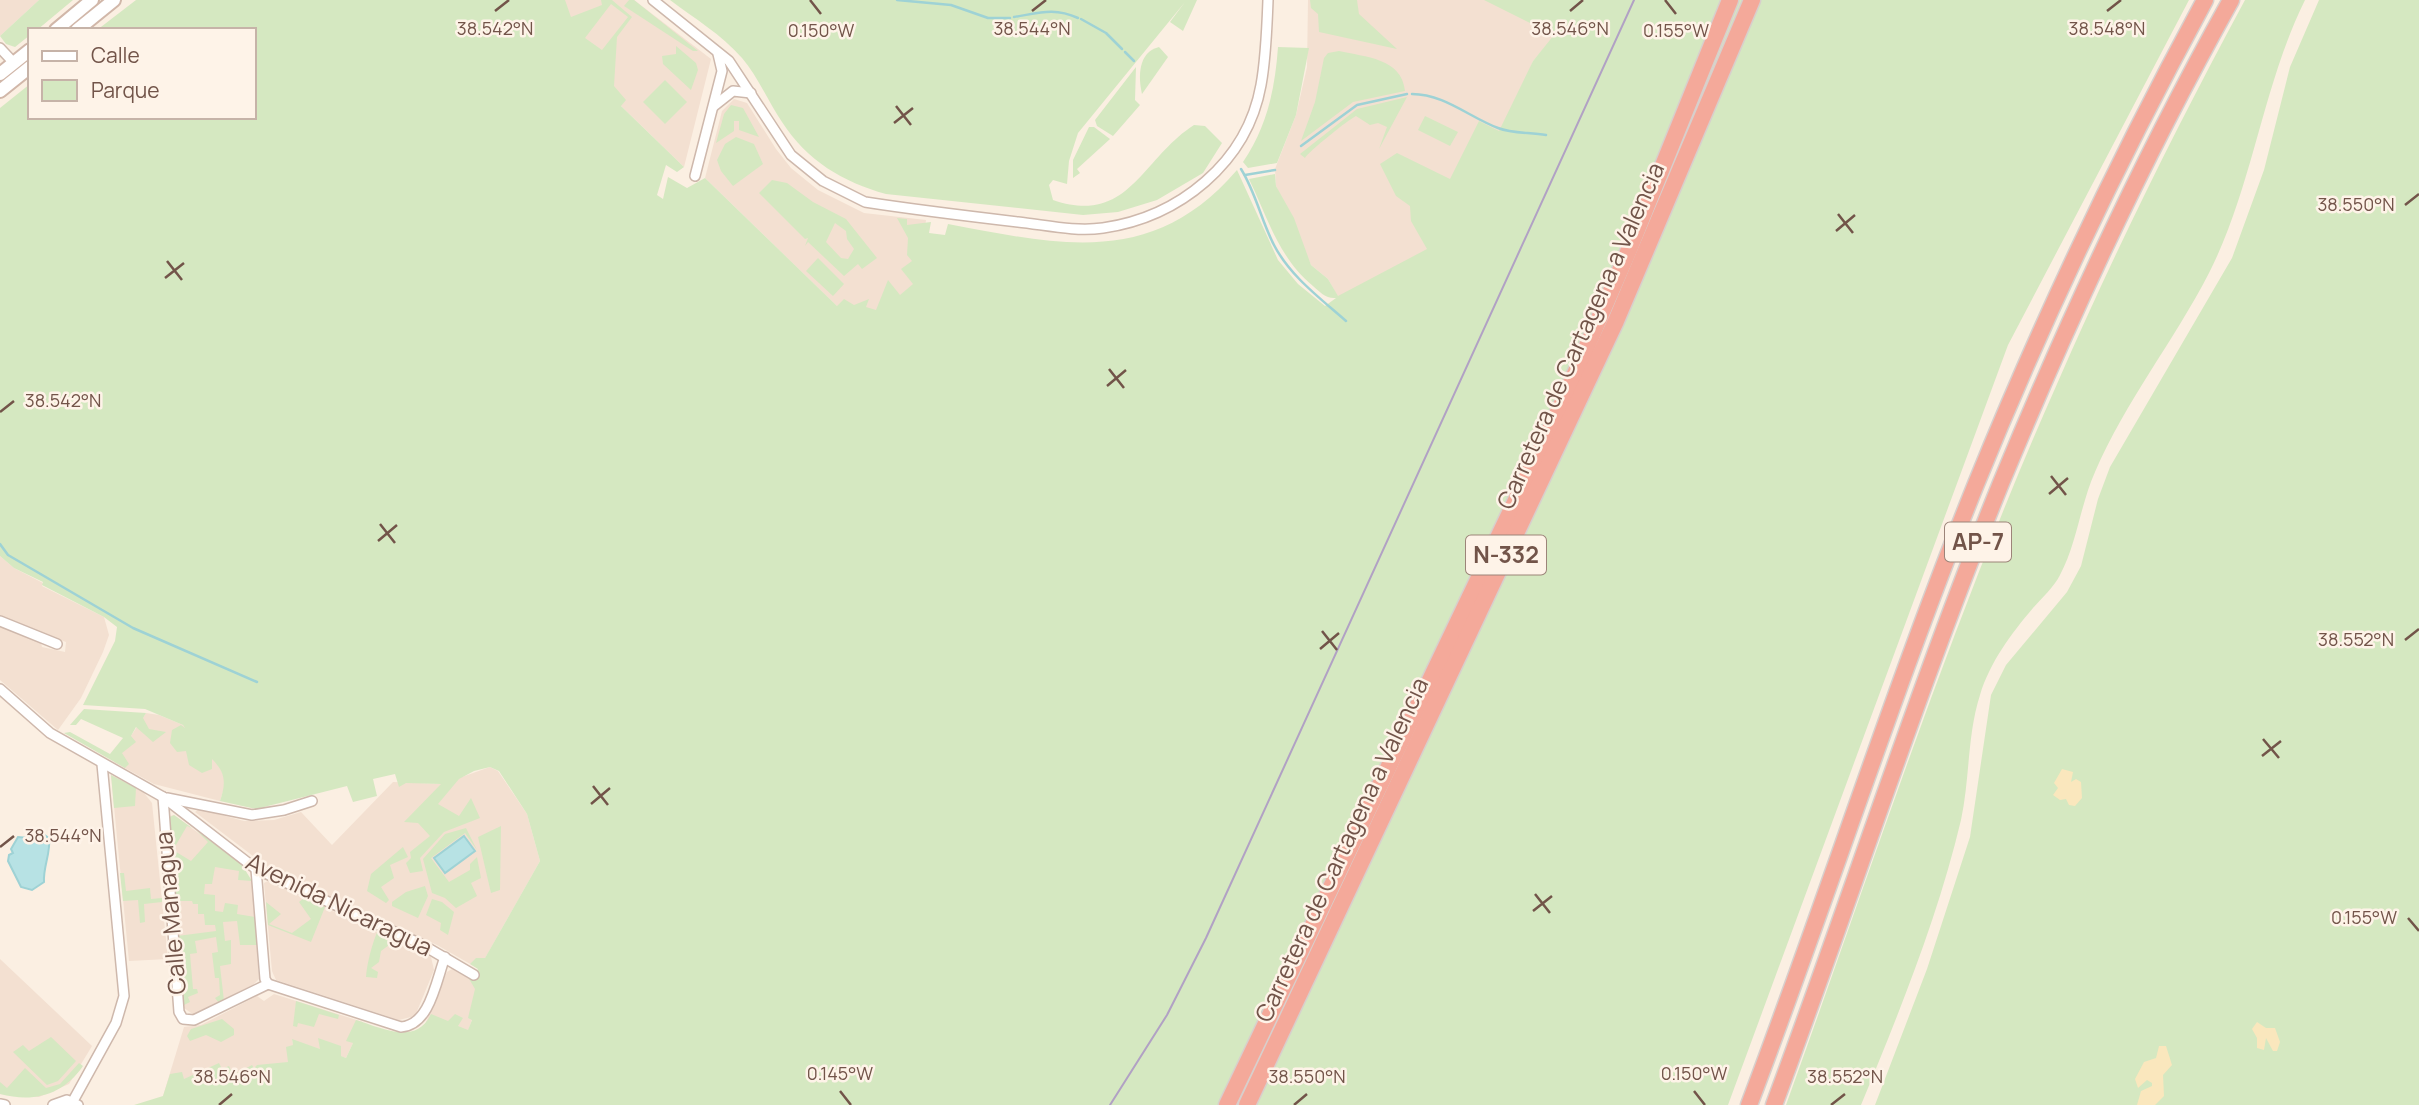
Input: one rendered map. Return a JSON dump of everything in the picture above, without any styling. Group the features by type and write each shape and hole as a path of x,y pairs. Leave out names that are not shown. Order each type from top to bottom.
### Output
{"highway":[{"name":"Carretera de Cartagena a Valencia","path":"1227,1105 1561,406 1628,252 1730,0"},
{"name":"Carretera de Cartagena a Valencia","path":"1248,1105 1616,321 1752,0"},
{"name":"AP-7","path":"1749,1105 1952,546 2004,414 2079,246 2205,0"},
{"name":"AP-7","path":"1774,1105 1891,778 2001,484 2114,224 2231,0"}],"main road":[{"path":"57,28 92,0"},
{"path":"79,28 114,0"},
{"path":"0,74 28,52"},
{"path":"0,91 28,70"}],"street":[{"path":"653,0 718,52 738,72 775,135 791,155 822,181 865,202 1078,229 1100,229 1138,222 1172,206 1203,185 1233,151 1248,125 1261,85 1268,0"},
{"path":"0,48 14,63"},
{"path":"695,176 722,71 718,52"},
{"path":"712,107 733,92 751,93"},
{"path":"0,621 57,644"},
{"name":"Avenida Nicaragua","path":"0,689 50,733 163,797 256,869 445,957 474,975"},
{"path":"53,1105 60,1100 75,1103 116,1023 124,996 102,764"},
{"path":"163,797 252,815 284,810 312,801"},
{"name":"Calle Managua","path":"163,797 179,1012 183,1019 194,1020 268,984"},
{"path":"256,869 265,979 268,984 401,1027 410,1027 422,1018 445,957"},
{"path":"0,1104 5,1105"}],"shaded area":[{"path":"0,0 39,0 0,36"},
{"path":"512,0 634,0 711,59 684,167"},
{"path":"1308,0 1578,0 1565,24 1533,61 1458,242 1338,297 1328,279 1311,265 1276,186 1275,169 1296,115 1307,67"},
{"path":"734,99 747,103 791,168 818,190 864,213 926,220 914,309 874,342 705,178 722,111"},
{"path":"0,556 14,568 43,583 42,586 104,617 109,635 103,652 81,698 58,730 0,680 0,624 40,638 42,647 65,652 66,642 0,618"},
{"path":"146,713 159,715 183,725 196,737 221,750 220,767 226,782 220,801 154,784 114,762"},
{"path":"490,767 498,771 527,814 540,861 479,969 437,945 269,868 195,812 199,809 244,821 274,820 301,812 332,845 393,782 442,784"},
{"path":"111,775 144,793 152,803 168,959 129,961"},
{"path":"174,815 242,865 252,883 259,979 253,985 194,1015 184,1008 170,816"},
{"path":"268,881 431,957 434,970 415,1016 399,1020 276,980 272,971 264,883"},
{"path":"0,959 92,1046 69,1084 39,1097 0,1094"},
{"path":"452,969 483,987 465,1040 426,1022 447,972"},
{"path":"274,994 363,1022 346,1058 292,1040 300,1074 163,1096 184,1027 201,1025 257,996 264,1001"}],"green space":[{"path":"39,0 73,0 39,28 28,28 28,37 15,47 6,44 0,36"},
{"path":"136,0 565,0 571,17 602,5 601,0 612,0 632,17 617,37 614,86 626,100 621,106 684,167 677,172 666,165 657,195 663,199 668,177 687,188 705,178 837,306 844,299 854,305 869,299 866,307 876,310 888,280 900,295 913,284 901,269 912,261 907,255 908,238 897,218 907,219 907,225 931,222 929,233 945,235 948,224 1029,238 1103,242 1138,236 1172,223 1205,201 1237,170 1278,260 1298,284 1325,306 1336,298 1321,293 1291,263 1275,236 1249,179 1275,174 1276,186 1294,218 1311,265 1328,279 1338,296 1427,249 1411,221 1410,206 1396,196 1380,164 1397,153 1450,179 1479,121 1499,131 1533,61 1554,35 1484,0 2189,0 2008,345 1728,1105 134,1105 163,1096 170,1074 182,1072 184,1079 219,1063 222,1069 229,1066 233,1075 252,1065 254,1068 257,1065 288,1062 286,1047 293,1045 292,1039 320,1049 318,1038 341,1046 341,1056 346,1058 353,1043 346,1041 356,1020 387,1030 408,1032 425,1024 431,1014 448,1021 455,1014 463,1018 458,1026 468,1030 472,1020 468,1018 475,989 468,977 472,979 478,969 470,964 476,958 485,958 540,861 527,814 499,771 490,767 459,779 438,804 459,816 471,798 480,818 444,832 420,858 423,871 410,873 406,863 411,858 410,852 430,836 418,823 404,822 441,784 406,783 399,787 395,774 373,779 377,796 353,802 347,786 256,809 220,801 224,778 212,759 212,769 202,773 189,765 186,751 177,752 170,743 172,730 181,725 185,728 183,725 145,709 83,705 115,641 117,627 104,617 42,585 43,582 14,568 0,556 0,108 28,86 28,119 256,119 256,28 100,28","holes":["611,4 628,17 602,50 585,38"]},
{"path":"629,0 634,0 698,51 693,51 624,6"},
{"path":"670,0 1197,0 1183,31 1170,22 1185,2 1078,133 1069,161 1067,184 1053,180 1049,185 1053,200 1079,206 1100,204 1117,197 1194,125 1205,126 1222,143 1203,173 1157,200 1118,212 1083,215 886,194 855,183 815,159 792,136 753,73 734,49"},
{"path":"1310,0 1357,0 1359,14 1397,49 1319,32 1318,14 1311,8"},
{"path":"2245,0 2305,0 2278,67 2237,206 2224,240 2195,298 2107,446 2090,485 2071,550 2060,575 2009,638 1984,683 1973,726 1964,804 1952,856 1917,964 1861,1105 1786,1105 1948,651 2019,472 2124,238"},
{"path":"2319,0 2419,0 2419,1105 1875,1105 1927,969 1970,837 1991,695 2006,665 2067,592 2081,566 2098,499 2110,467 2232,258 2264,170 2290,67"},
{"path":"676,46 696,63 698,70 691,90 663,64 662,56 676,54"},
{"path":"1159,47 1168,57 1142,94 1140,73 1143,60 1147,54"},
{"path":"1278,47 1309,48 1296,115 1277,163 1248,168 1243,162 1264,121 1275,78"},
{"path":"1339,51 1390,65 1402,80 1405,91 1353,102 1301,141 1315,102 1324,58 1328,53"},
{"path":"1136,67 1135,100 1140,105 1113,136 1097,126 1095,120"},
{"path":"665,80 687,102 665,124 643,102"},
{"path":"1407,97 1379,149 1387,127 1378,123 1370,125 1356,116 1305,158 1300,154 1357,109"},
{"path":"731,105 743,108 759,137 739,130 739,121 734,121 734,131 716,143 724,114"},
{"path":"1425,116 1458,132 1450,146 1418,130"},
{"path":"1089,127 1094,127 1110,139 1077,169 1080,173 1073,178 1073,160"},
{"path":"736,137 754,144 763,164 733,186 721,171 717,160 725,144"},
{"path":"772,180 787,183 813,202 846,219 877,258 862,269 858,264 844,276 808,242 805,246 808,238 805,239 759,193","holes":["835,223 846,231 847,239 854,249 848,259 841,258 826,242"]},
{"path":"818,258 844,284 833,296 806,271"},
{"path":"84,709 146,713 143,718 149,729 166,732 153,742 136,727 131,736 136,742 122,753 129,764 125,768 64,733 70,732 110,754 123,738 81,719 76,725 70,725"},
{"path":"111,775 136,788 135,806 114,808"},
{"path":"174,815 192,828 187,826 173,850 191,861 208,842 196,830 242,865 252,881 238,880 239,871 215,867 212,884 205,884 204,894 215,895 215,911 223,912 225,903 238,905 237,914 255,917 258,945 240,945 237,921 223,922 225,941 231,940 231,964 220,966 224,1001 219,1003 215,998 220,995 219,978 215,978 212,953 218,952 216,937 195,941 197,953 190,954 193,989 197,989 198,993 188,997 190,1002 184,1005 177,936 216,931 215,925 205,925 204,914 198,914 198,904 193,904 192,901 180,901 181,912 175,912 168,818"},
{"path":"501,826 500,890 491,893 478,837"},
{"path":"466,828 477,850 465,833 431,858 449,882 470,870 470,864 477,857 481,878 471,883 477,896 456,908 445,898 432,893 423,859 445,834"},
{"path":"403,847 408,857 390,865 394,878 381,887 389,900 386,903 367,891 371,874"},
{"path":"120,873 124,873 126,891 150,888 151,899 162,898 162,902 144,904 145,922 140,923 138,900 123,901"},
{"path":"425,886 428,896 418,918 392,906 392,902 406,892"},
{"path":"304,898 325,907 311,942 268,925 266,902 281,914 269,924 292,933 311,919 299,902"},
{"path":"432,899 442,902 454,912 448,935 440,930 441,923 426,915"},
{"path":"386,926 394,935 393,942 381,951 379,962 371,968 378,972 377,978 366,977 376,935 378,930"},
{"path":"296,1001 339,1015 338,1019 319,1014 314,1027 298,1023 297,1027 293,1026"},
{"path":"222,1019 234,1029 234,1035 221,1042 206,1035 190,1041 187,1036 191,1029"},
{"path":"51,1037 76,1061 58,1081 47,1085 13,1052 23,1045 29,1051"},
{"path":"79,1063 83,1066 75,1076 47,1094 24,1098 0,1094 0,1082 7,1088 25,1068 46,1088 60,1084"}],"sand":[{"path":"2062,769 2073,772 2071,782 2076,779 2081,782 2082,798 2075,806 2069,805 2066,799 2060,800 2053,795 2058,788 2054,783"},
{"path":"2257,1022 2266,1028 2275,1028 2280,1042 2277,1051 2273,1051 2266,1038 2264,1050 2257,1048 2257,1038 2252,1029"},
{"path":"2159,1046 2166,1046 2172,1065 2163,1075 2164,1096 2155,1105 2137,1105 2141,1091 2152,1086 2152,1083 2147,1080 2138,1088 2135,1079 2144,1062 2156,1058"}],"water":[{"path":"40,832 49,838 49,849 44,882 32,890 21,887 8,861 18,837 29,838"},
{"path":"464,836 475,851 445,873 434,858"}],"waterway":[{"path":"897,0 951,5 988,18 1010,18"},
{"path":"1014,17 1054,12 1078,18"},
{"path":"1081,19 1106,33 1122,49"},
{"path":"1125,52 1134,61"},
{"path":"1301,146 1357,105 1407,94"},
{"path":"1412,94 1446,102 1504,130 1546,135"},
{"path":"1241,169 1251,187 1269,236 1288,267 1346,321"},
{"path":"1245,175 1275,170"},
{"path":"0,544 8,555 133,628 257,682"}],"tram line":[{"path":"1110,1105 1167,1015 1206,938 1634,0"}]}
